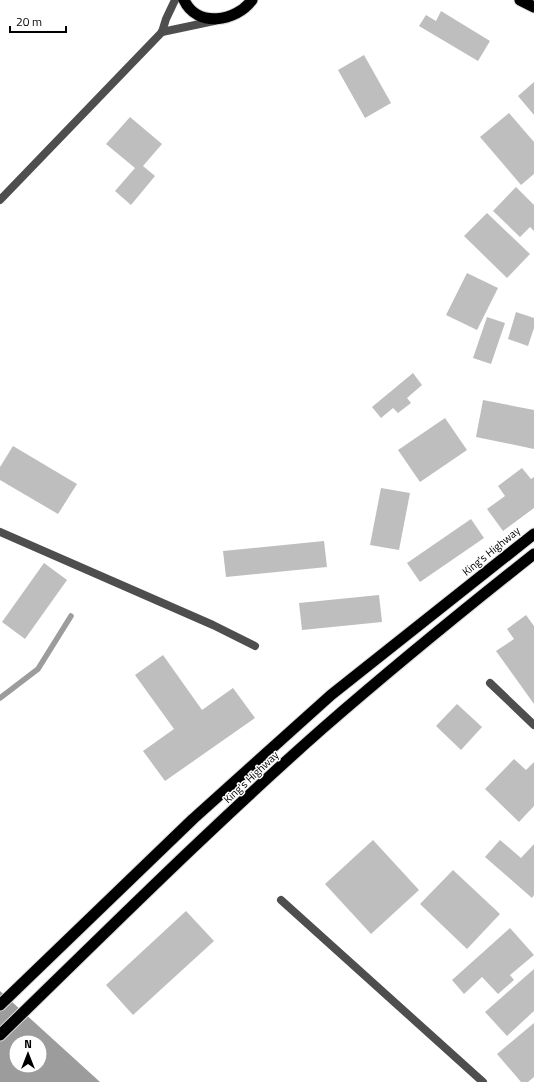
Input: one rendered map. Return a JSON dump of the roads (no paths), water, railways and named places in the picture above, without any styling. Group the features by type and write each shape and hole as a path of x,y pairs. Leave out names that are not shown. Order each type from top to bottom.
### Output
{"highway":[{"path":"184,0 195,12 206,18 219,20 238,14 249,4 257,0"},
{"path":"520,0 534,8"},
{"name":"King's Highway","path":"0,1005 193,818 331,695 534,534"},
{"name":"King's Highway","path":"0,1036 208,834 322,730 445,624 534,554"}],"street":[{"path":"0,200 162,32 175,0"},
{"path":"162,32 219,20"},
{"path":"0,532 206,622 255,646"},
{"path":"490,683 534,725"},
{"path":"281,900 483,1082"}],"waterway":[{"path":"0,698 38,669 71,616"}]}
